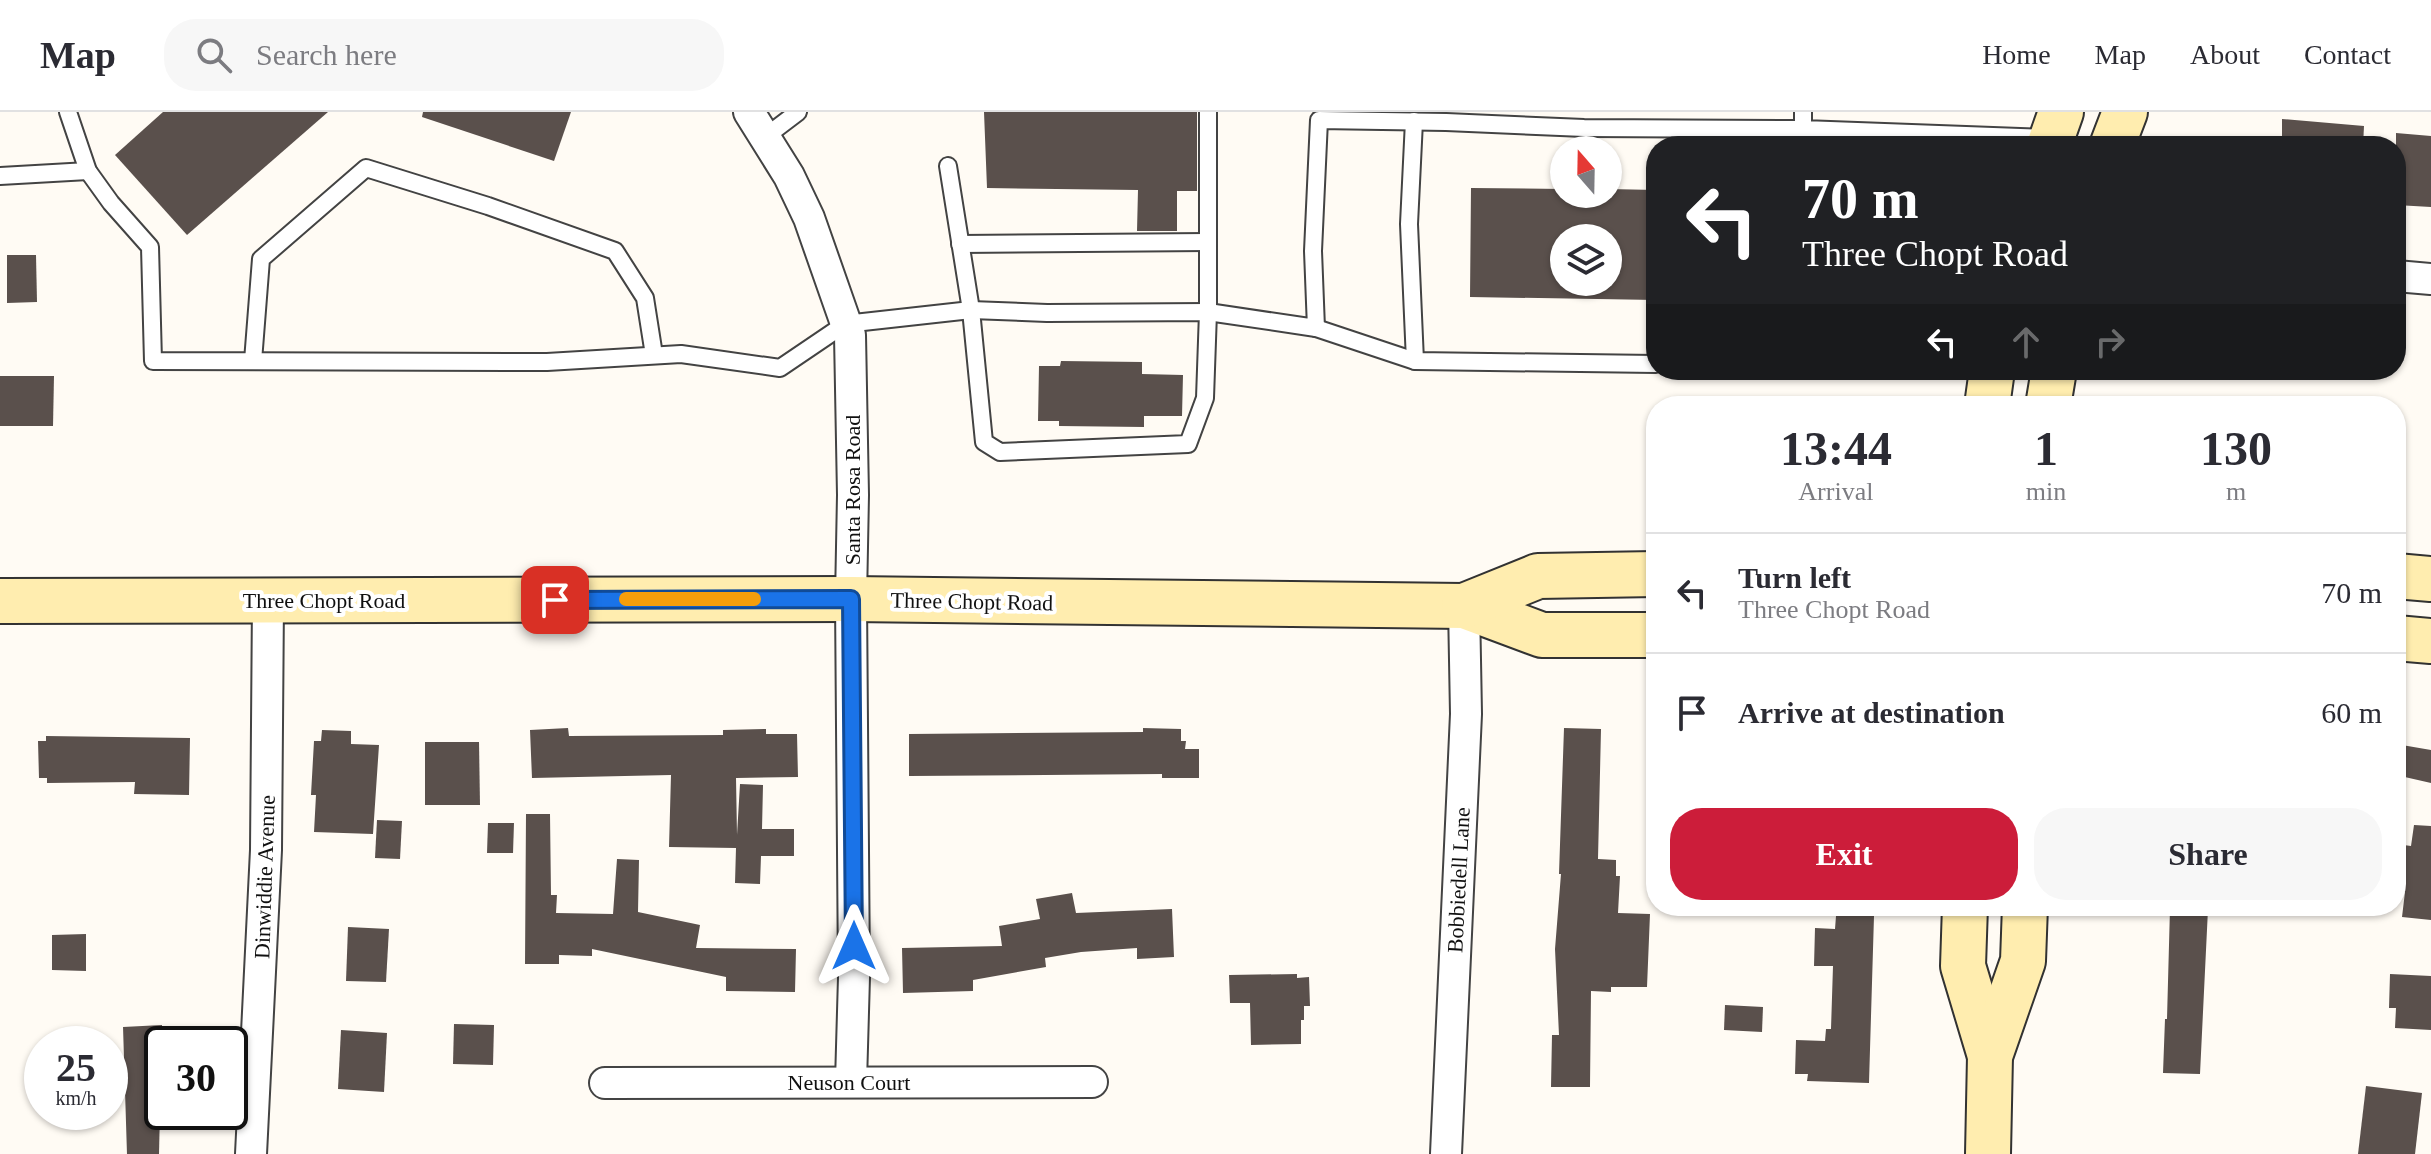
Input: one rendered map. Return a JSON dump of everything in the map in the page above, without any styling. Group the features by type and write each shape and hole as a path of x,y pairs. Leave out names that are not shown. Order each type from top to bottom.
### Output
{"main road":[{"path":"2116,136 2125,112"},
{"name":"Three Chopt Road","path":"1464,606 1538,576 1646,574"},
{"path":"2406,577 2431,579"},
{"name":"Three Chopt Road","path":"0,601 851,599 1464,606 1542,635 1646,635"},
{"path":"2406,639 2431,641"},
{"path":"1965,916 1963,966 1990,1056 1988,1154"},
{"path":"1990,1056 2023,961 2025,916"}],"street":[{"name":"Santa Rosa Road","path":"757,124 789,176 809,218 850,335 854,977 851,1082"},
{"path":"2406,277 2431,279"},
{"name":"Dinwiddie Avenue","path":"251,1154 266,850 268,600"},
{"name":"Bobbiedell Lane","path":"1446,1154 1466,714 1464,606"},
{"name":"Neuson Court","path":"605,1083 1092,1082"}],"lane":[{"path":"68,112 88,171 111,203 150,247 153,361 547,362 681,354 780,368 845,324 971,310 1208,312 1316,328 1415,361 1646,364"},
{"path":"757,124 798,112"},
{"path":"948,166 971,310 984,442 1000,452 1188,444 1205,398 1208,112"},
{"path":"1316,328 1313,251 1319,120 1584,128 1803,120 2054,132"},
{"path":"1414,121 1409,224 1415,361"},
{"path":"253,361 261,259 366,168 488,206 615,251 645,298 654,355"},
{"path":"0,176 88,171"},
{"path":"960,244 1208,242"}],"building":[{"path":"163,112 328,112 187,235 115,155"},
{"path":"423,112 571,112 554,161 422,117"},
{"path":"984,112 1197,112 1197,191 1177,191 1177,231 1137,231 1138,190 987,188"},
{"path":"2282,119 2364,126 2364,136 2282,136"},
{"path":"2396,133 2431,136 2431,207 2406,206 2406,136 2396,136"},
{"path":"1471,188 1550,189 1550,208 1622,208 1622,189 1646,190 1646,300 1470,297"},
{"path":"7,255 36,255 37,302 7,303"},
{"path":"1061,361 1142,362 1142,374 1183,375 1182,416 1144,416 1144,427 1059,426 1059,421 1038,421 1039,366 1060,366"},
{"path":"0,376 54,376 53,426 0,426"},
{"path":"568,728 569,736 723,735 723,730 766,729 766,734 797,734 798,777 736,778 737,835 740,784 763,785 762,829 794,829 794,856 761,856 760,884 735,883 736,848 669,847 671,775 532,778 530,730"},
{"path":"1143,728 1181,729 1181,741 1186,741 1185,749 1199,749 1199,778 1162,778 1162,774 909,776 909,734 1143,732"},
{"path":"1564,728 1601,729 1598,859 1616,860 1616,876 1620,876 1618,913 1650,916 1647,987 1611,987 1611,992 1591,991 1590,1087 1551,1087 1552,1035 1559,1035 1555,949"},
{"path":"322,730 351,731 351,744 379,745 373,834 314,832 316,795 311,795 314,741 321,741"},
{"path":"46,736 190,738 189,795 134,794 135,782 47,783 47,778 39,778 38,741 46,741"},
{"path":"425,742 479,742 480,805 425,805"},
{"path":"2406,746 2431,750 2431,783 2406,777"},
{"path":"526,814 550,814 551,895 557,895 556,913 613,914 617,859 639,860 638,912 700,925 696,948 796,949 795,992 726,991 726,977 592,949 592,956 559,955 559,964 525,964"},
{"path":"377,820 402,821 400,859 375,858"},
{"path":"488,823 514,823 513,853 487,853"},
{"path":"2414,825 2431,826 2431,920 2402,917 2406,916 2406,845 2411,846"},
{"path":"1072,893 1076,913 1172,909 1174,957 1137,959 1137,948 1081,952 1045,958 1046,967 973,980 973,991 903,993 902,948 1002,946 999,926 1040,919 1036,899"},
{"path":"1836,916 1874,916 1869,1083 1807,1081 1808,1074 1795,1074 1796,1040 1825,1041 1826,1029 1831,1029 1833,966 1814,966 1815,928 1835,929"},
{"path":"2170,916 2208,916 2200,1074 2163,1073"},
{"path":"348,927 389,929 386,982 346,981"},
{"path":"86,934 86,971 52,970 52,935"},
{"path":"1297,974 1297,978 1309,977 1310,1006 1304,1006 1301,1044 1251,1045 1250,1003 1230,1003 1229,975"},
{"path":"2390,974 2431,976 2431,1030 2395,1028 2396,1008 2389,1008"},
{"path":"1725,1005 1763,1007 1762,1032 1724,1030"},
{"path":"454,1024 494,1025 493,1065 453,1064"},
{"path":"162,1025 144,1026 144,1130 160,1130 159,1154 127,1154 128,1027"},
{"path":"341,1030 387,1033 384,1092 338,1089"},
{"path":"2366,1086 2422,1093 2415,1154 2358,1154"}],"slow traffic":[{"path":"626,599 754,599"}],"route":[{"path":"555,600 851,599 854,946"}]}
